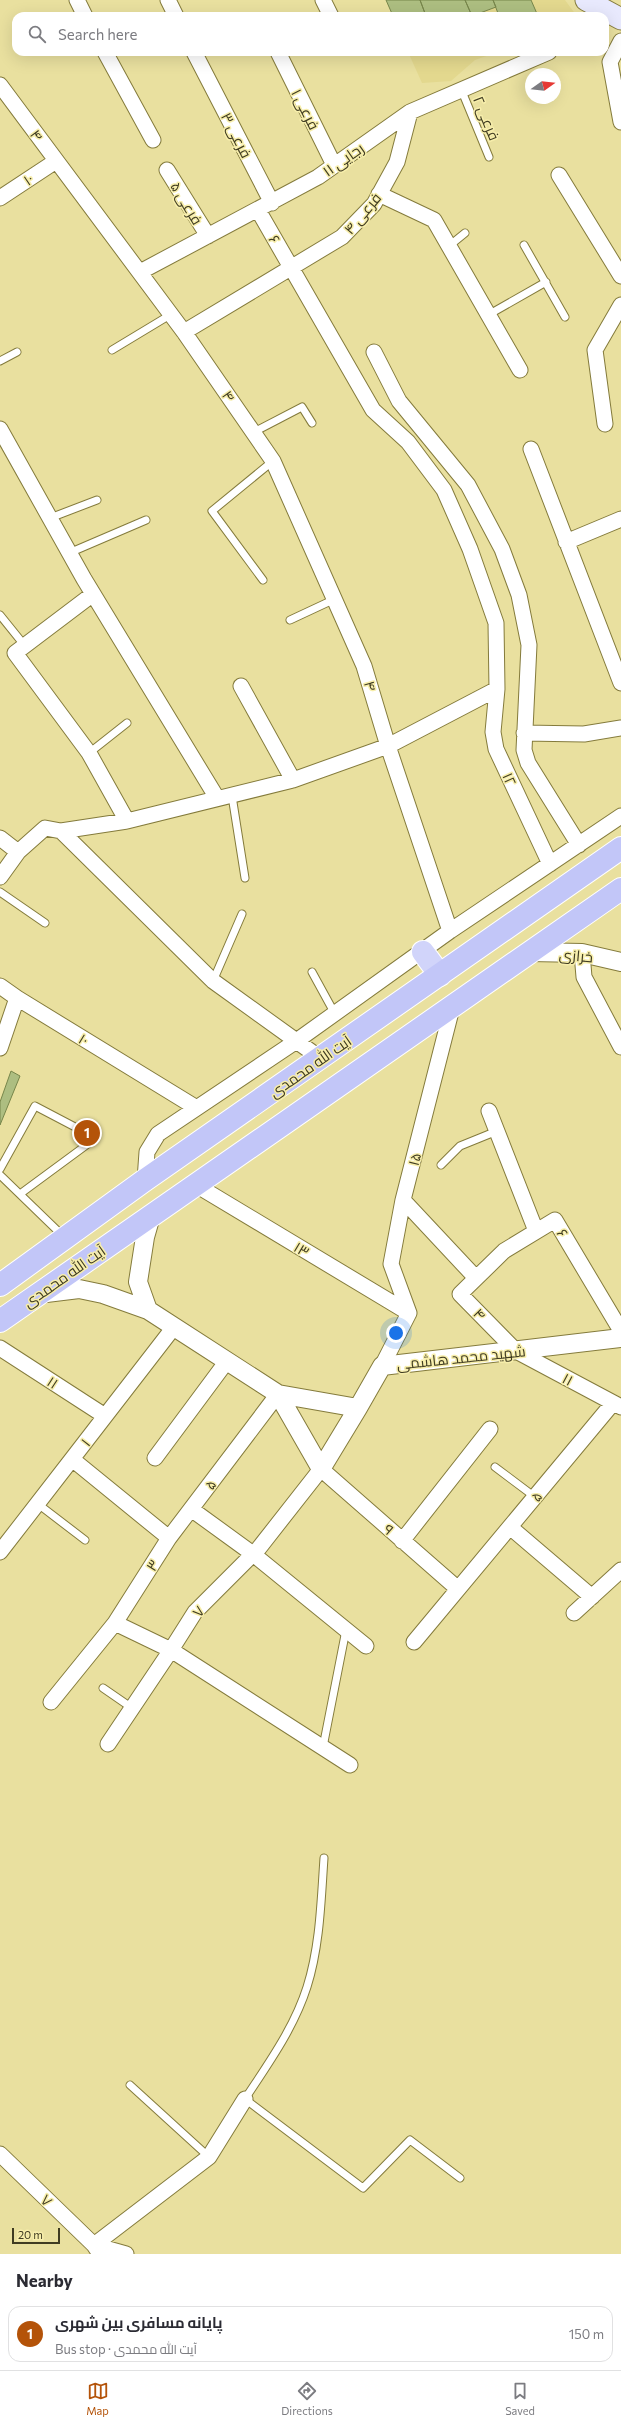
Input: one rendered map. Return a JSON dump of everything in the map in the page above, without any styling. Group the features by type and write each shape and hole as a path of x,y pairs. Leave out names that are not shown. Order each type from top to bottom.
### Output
{"highway":[{"name":"آیت الله محمدی","path":"0,1285 66,1239 145,1180 621,848"},
{"path":"571,883 567,890 569,904 580,912 587,911"},
{"name":"آیت الله محمدی","path":"0,1321 453,1004 621,889"},
{"path":"531,911 546,912 552,917 554,931 550,938"}],"main road":[{"path":"597,6 608,12"},
{"path":"609,12 621,19"},
{"path":"423,952 440,975"}],"street":[{"path":"77,0 83,12"},
{"path":"168,0 174,12"},
{"path":"323,0 329,12"},
{"path":"621,41 610,62 621,122"},
{"path":"107,56 153,140"},
{"name":"فرعی ۳","path":"196,56 272,202"},
{"name":"فرعی ۱","path":"280,56 334,165"},
{"name":"رجایی ۱۱","path":"140,272 272,202 334,165 410,112 455,87 542,56"},
{"name":"۴","path":"0,84 184,332 254,432 272,462 364,666 388,746 450,931"},
{"name":"فرعی ۴","path":"184,332 342,237 374,204 397,162 410,112"},
{"name":"۱۰","path":"0,198 56,161"},
{"name":"فرعی ۵","path":"167,170 208,236"},
{"path":"559,175 621,276"},
{"path":"379,194 434,220 520,370"},
{"name":"۶","path":"258,210 373,410"},
{"path":"605,424 595,350 621,305"},
{"path":"374,352 399,401 468,485 502,549 519,595 529,645 524,750 528,763 579,845"},
{"path":"373,410 399,401"},
{"name":"۱۲","path":"373,410 408,442 444,490 470,549 496,623 497,689 493,732 496,749 550,864"},
{"path":"0,429 93,594 224,797"},
{"path":"531,449 621,683"},
{"path":"566,542 621,519"},
{"path":"93,594 15,653 89,753 127,821"},
{"path":"241,686 293,780"},
{"path":"0,877 18,852 45,828 61,831 127,821 293,780 388,746 497,689"},
{"path":"524,733 584,734 621,728"},
{"path":"145,1180 147,1152 158,1134 196,1107 295,1042 423,952 450,931 621,816"},
{"path":"61,831 214,981 295,1042 320,1058"},
{"path":"0,838 18,852"},
{"name":"خرازی","path":"530,952 582,953 621,962"},
{"path":"582,953 584,977 621,1047"},
{"name":"۱۰","path":"0,986 17,998 196,1107"},
{"path":"0,1048 17,998"},
{"name":"۱۵","path":"408,1312 391,1264 403,1200 453,1004"},
{"path":"489,1111 536,1231"},
{"name":"۱۳","path":"196,1185 408,1312"},
{"path":"403,1200 476,1278"},
{"path":"148,1310 138,1282 144,1237 151,1216"},
{"name":"۶","path":"476,1278 504,1251 555,1220 621,1332"},
{"name":"۴","path":"476,1278 460,1294 516,1351"},
{"path":"38,1294 79,1289 103,1294 148,1310 278,1394 358,1408"},
{"path":"382,1366 408,1312"},
{"name":"۱","path":"169,1538 72,1459 174,1327"},
{"name":"شهید محمد هاشمی","path":"358,1408 382,1366 621,1338"},
{"name":"۱۱","path":"0,1348 105,1416"},
{"name":"۱۱","path":"516,1351 617,1405"},
{"path":"155,1458 227,1361"},
{"path":"278,1394 321,1468"},
{"name":"۵","path":"191,1508 278,1394"},
{"name":"۵","path":"414,1642 535,1497 617,1405"},
{"name":"۷","path":"108,1744 195,1612 253,1554 321,1468 358,1408"},
{"path":"402,1540 490,1429"},
{"path":"0,1552 72,1459"},
{"name":"۹","path":"321,1468 458,1589"},
{"path":"191,1508 253,1554 366,1646"},
{"name":"۳","path":"51,1702 115,1623 169,1538 191,1508"},
{"path":"510,1527 592,1597"},
{"path":"574,1613 621,1571"},
{"path":"115,1623 171,1650 350,1765"},
{"path":"97,2249 209,2157 245,2099"},
{"name":"۷","path":"0,2154 97,2249"},
{"path":"97,2249 126,2254"}],"lane":[{"name":"فرعی ۲","path":"455,87 489,157"},
{"path":"449,246 465,234"},
{"path":"524,245 566,317"},
{"path":"488,315 546,282"},
{"path":"112,350 170,315"},
{"path":"0,361 17,352"},
{"path":"254,432 302,407 312,423"},
{"path":"263,580 212,511 272,462"},
{"path":"50,518 97,500"},
{"path":"69,553 146,520"},
{"path":"290,620 335,599"},
{"path":"0,615 25,646"},
{"path":"89,753 127,723"},
{"path":"224,797 245,878"},
{"path":"0,892 45,923"},
{"path":"214,981 242,914"},
{"path":"312,972 335,1014"},
{"path":"0,1169 35,1106 96,1138 20,1194"},
{"path":"441,1165 460,1146 497,1131"},
{"path":"0,1175 66,1239"},
{"path":"495,1467 535,1497"},
{"path":"38,1504 85,1540"},
{"path":"323,1747 346,1629"},
{"path":"103,1688 132,1708"},
{"path":"324,1858 318,1940 307,1988 286,2035 245,2099 363,2188 410,2140 460,2178"},
{"path":"130,2085 209,2157"}],"shaded area":[{"path":"386,0 565,0 574,12 391,12"},
{"path":"410,56 486,56 475,60 451,81 422,83"}],"building":[{"path":"386,0 420,0 424,12 391,12"},
{"path":"420,0 465,0 470,12 424,12"},
{"path":"465,0 493,0 496,7 483,12 470,12"},
{"path":"493,0 531,0 536,12 498,12"},
{"path":"11,1071 20,1076 0,1125 0,1102"}],"place":[{"name":"پایانه مسافری بین شهری","path":"87,1133"}]}
